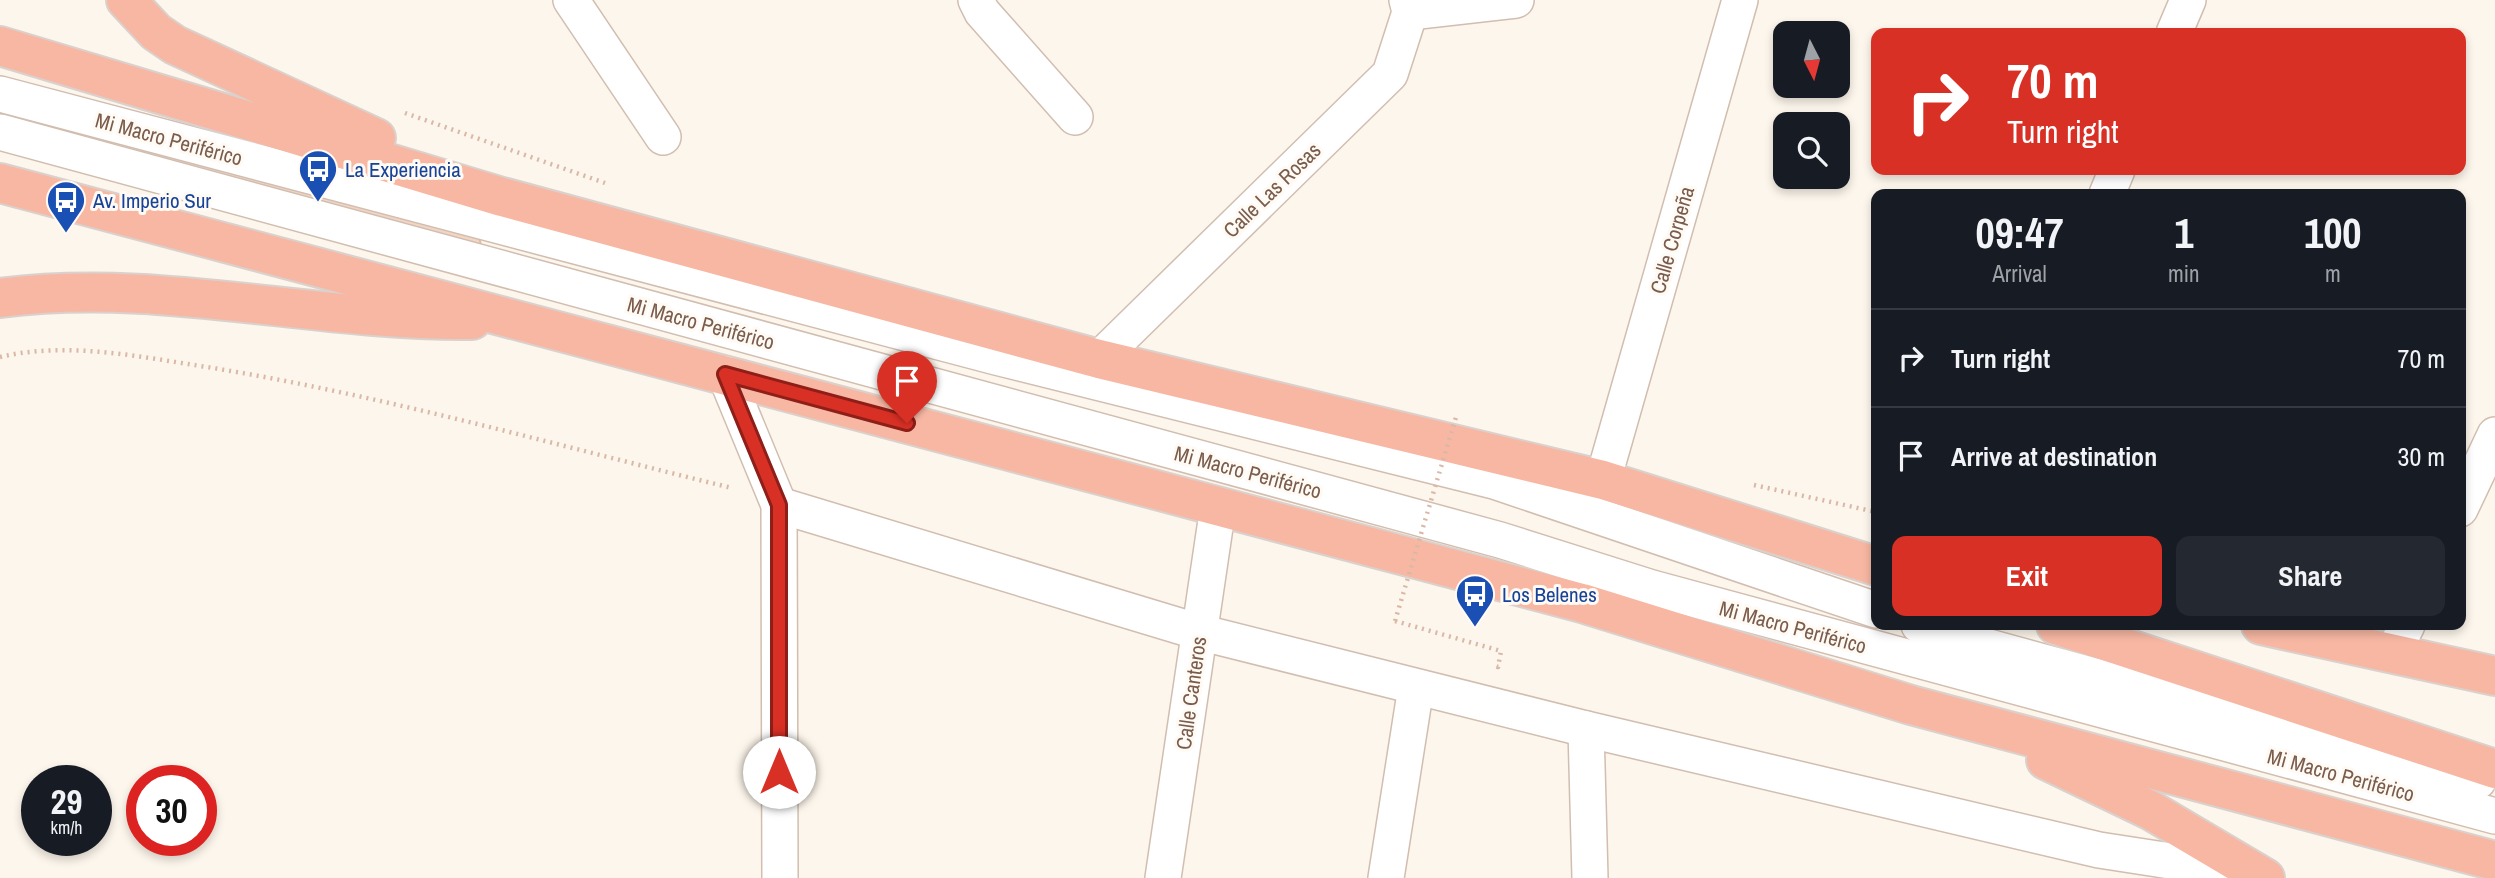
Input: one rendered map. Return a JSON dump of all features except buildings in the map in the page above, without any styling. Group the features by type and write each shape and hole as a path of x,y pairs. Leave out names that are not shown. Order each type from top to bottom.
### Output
{"highway":[{"path":"126,0 156,32 175,45 502,197"},
{"path":"0,46 502,197 1099,359 1603,480 1871,564"},
{"path":"0,183 515,317 1582,603 1911,705 2495,862"},
{"path":"0,298 103,291 396,319 515,317"},
{"path":"1753,525 1871,544"},
{"path":"2071,630 2495,769"},
{"path":"2311,630 2400,639 2495,676"},
{"path":"1911,705 2061,766 2150,810 2260,876"}],"street":[{"path":"572,0 663,137"},
{"path":"976,0 982,12 1075,117"},
{"path":"1408,6 1516,0"},
{"name":"Calle Corpeña","path":"1603,480 1740,0"},
{"path":"2176,28 2188,0"},
{"name":"Calle Las Rosas","path":"1099,359 1390,74 1408,6"},
{"name":"Mi Macro Periférico","path":"0,94 996,357 1494,481 1871,608"},
{"name":"Mi Macro Periférico","path":"0,132 1500,540 1652,588 2495,816"},
{"path":"725,374 779,505 780,878"},
{"path":"2466,496 2495,435"},
{"path":"779,505 1199,632 1416,687 2099,850 2260,876"},
{"name":"Calle Canteros","path":"1164,878 1218,507"},
{"name":"Mi Macro Periférico","path":"1934,630 2495,786"},
{"path":"1386,878 1416,687"},
{"path":"1586,729 1590,878"}],"path":[{"path":"392,109 608,183"},
{"path":"1443,413 1468,420"},
{"path":"1456,417 1395,621 1501,650 1497,667 1485,664"},
{"path":"1752,484 1871,511"}],"place":[{"name":"La Experiencia","path":"318,203"},
{"name":"Av. Imperio Sur","path":"66,234"},
{"name":"Los Belenes","path":"1475,628"}],"route":[{"path":"779,772 779,505 725,374 907,423"}]}
